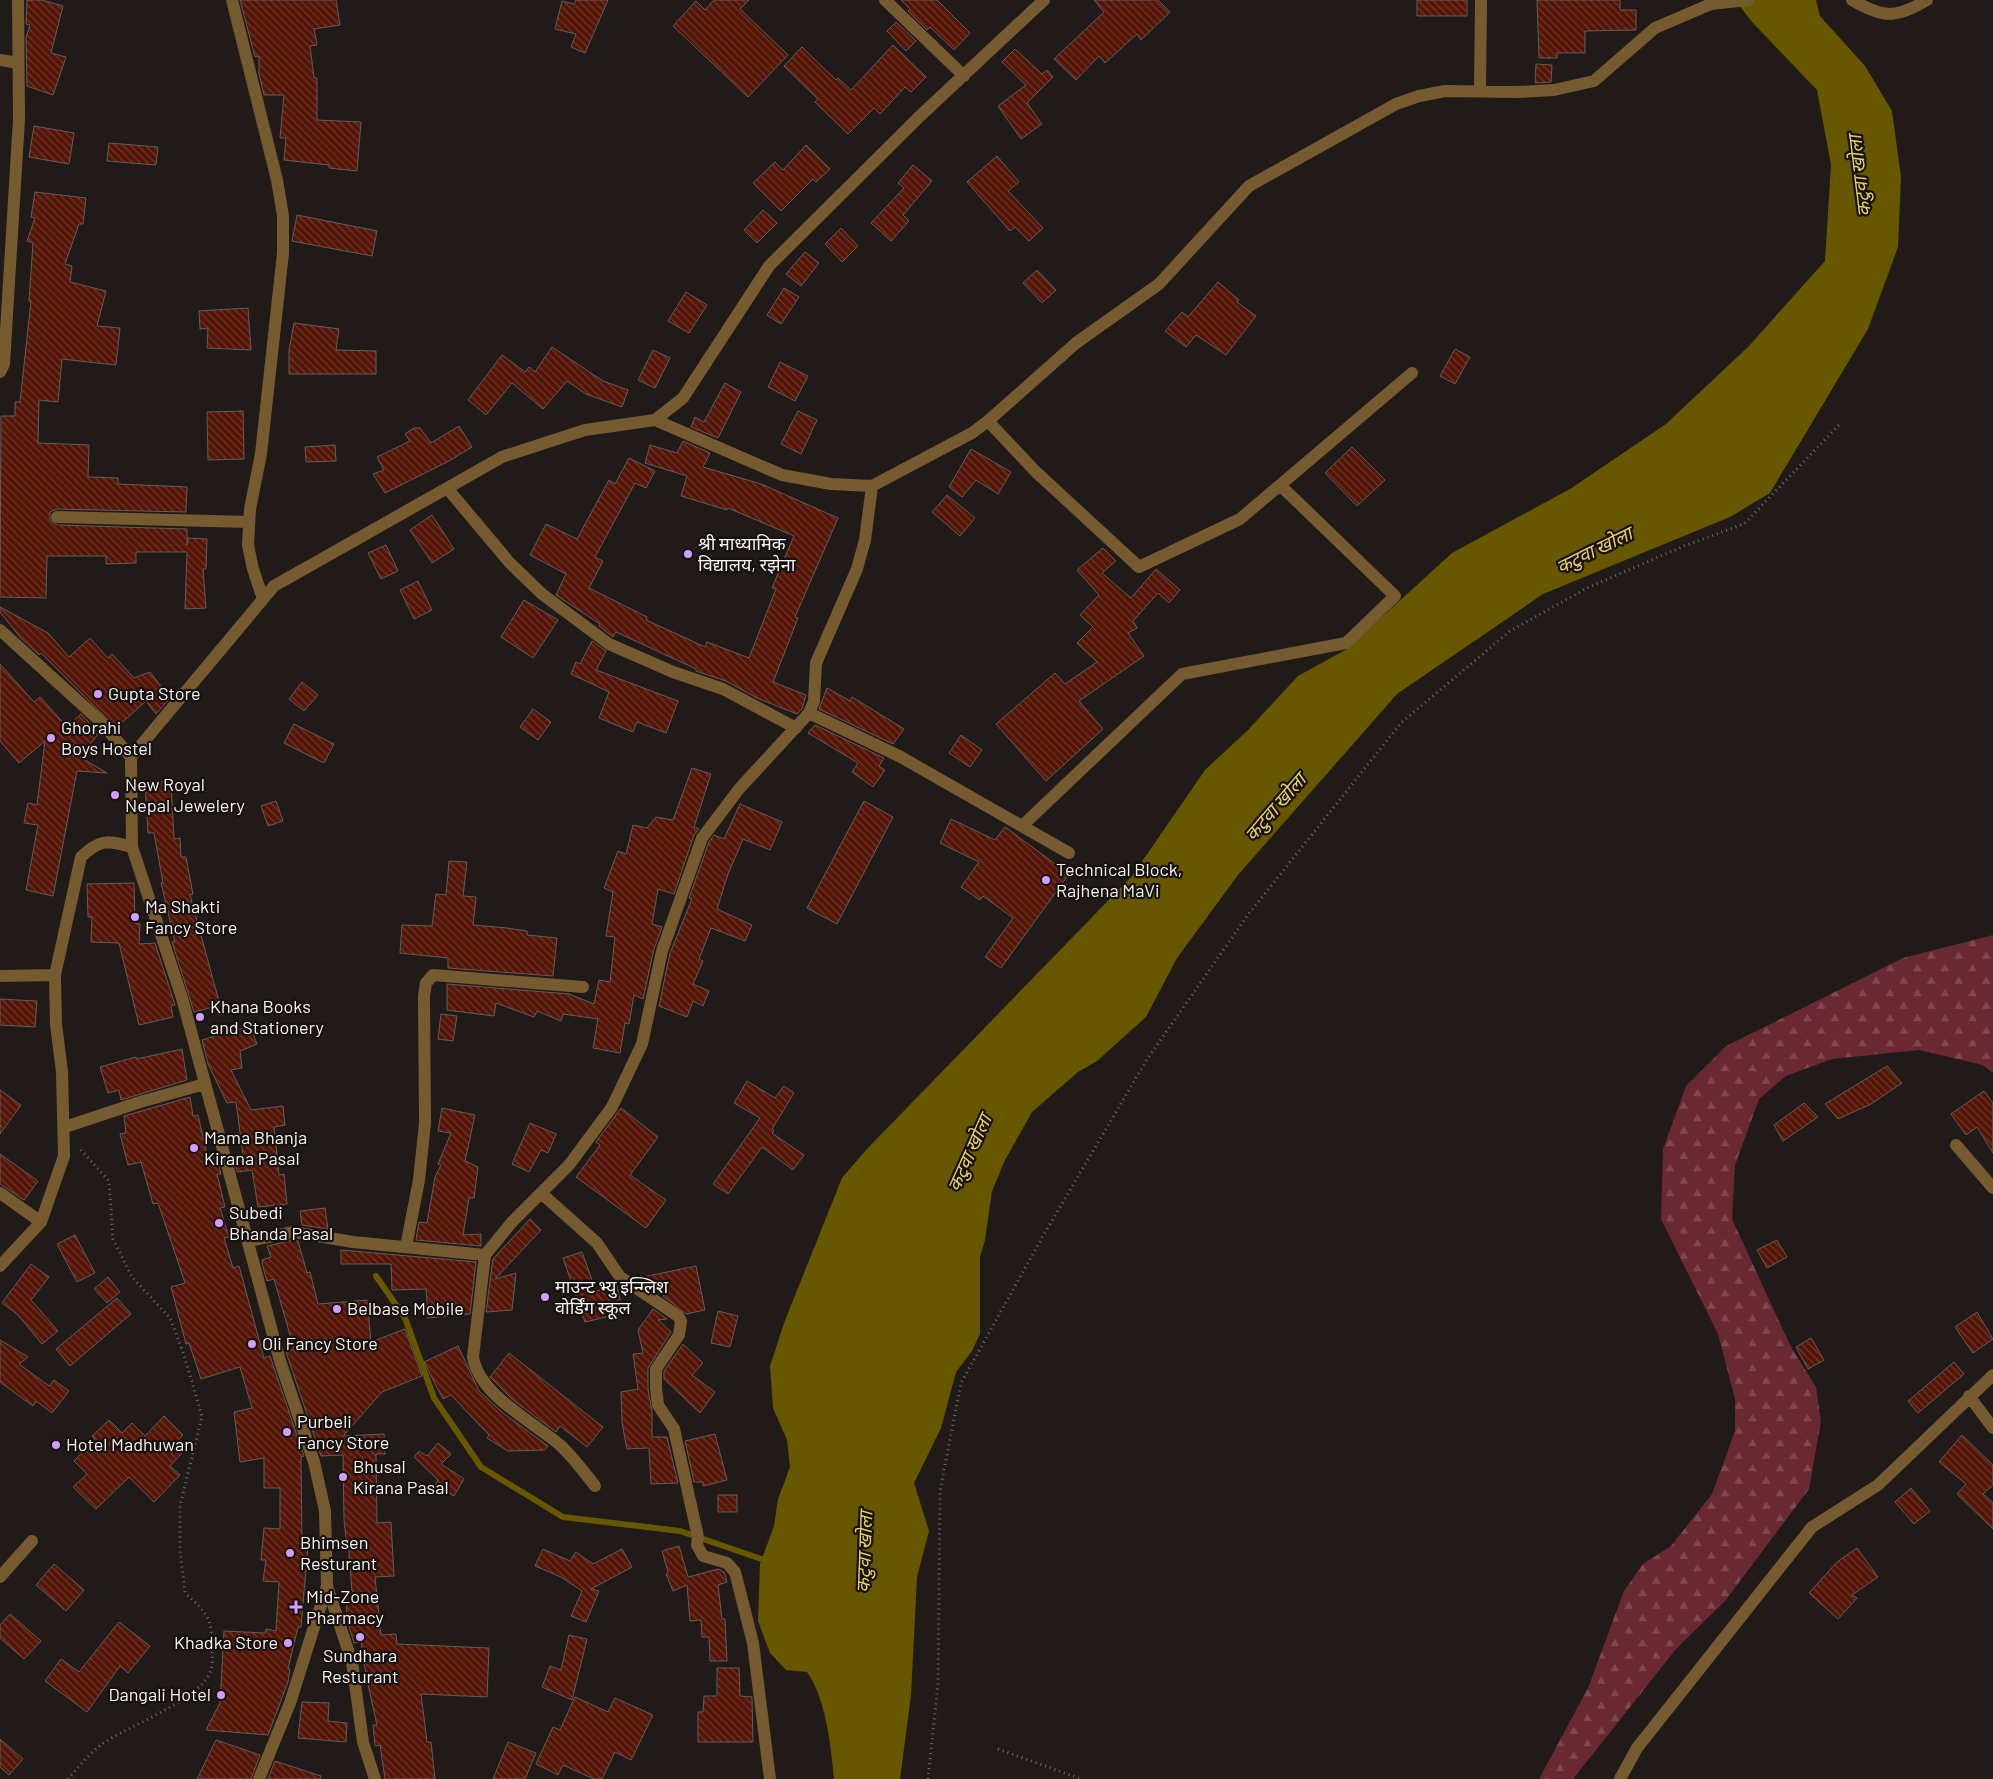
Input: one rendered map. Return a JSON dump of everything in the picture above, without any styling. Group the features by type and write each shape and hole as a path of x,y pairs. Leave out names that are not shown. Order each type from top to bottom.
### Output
{"street":[{"path":"0,372 4,364 18,129 18,0"},
{"path":"232,0 275,171 283,216 283,253 256,479 249,522 250,553 263,599"},
{"path":"885,0 964,76"},
{"path":"131,757 274,586 502,457 585,430 655,420 683,398 769,266 1044,0"},
{"path":"1480,91 1481,0"},
{"path":"655,420 782,475 831,484 872,486 972,433 988,421 1076,343 1159,284 1249,186 1396,104 1419,96 1444,91 1518,92 1554,90 1594,82 1655,28 1711,4 1748,0"},
{"path":"1852,0 1868,10 1888,15 1911,10 1927,0"},
{"path":"0,60 18,63"},
{"path":"988,421 1035,471 1139,567 1240,518 1412,373"},
{"path":"1022,826 1182,674 1346,643 1395,596 1280,485"},
{"path":"595,1486 561,1446 505,1403 480,1380 475,1369 473,1357 486,1255 512,1222 569,1165 612,1107 642,1044 662,951 702,838 739,788 809,713 814,701 816,664 842,606 861,555 872,486"},
{"path":"447,488 509,562 542,594 610,644 673,672 723,689 796,728"},
{"path":"57,517 249,522"},
{"path":"0,630 99,720 131,757 132,847 182,998 280,1361 314,1462 325,1511 327,1586 352,1662 363,1742 375,1779"},
{"path":"809,713 899,756 1070,853"},
{"path":"0,1266 41,1222 64,1156 65,1130 62,1072 56,1024 55,976 81,856 94,845 110,841 132,847"},
{"path":"406,1247 419,1180 426,1123 424,996 426,983 433,975 582,987"},
{"path":"0,976 55,976"},
{"path":"65,1130 140,1102 205,1084"},
{"path":"1956,1145 1993,1188"},
{"path":"0,1193 41,1222"},
{"path":"541,1193 597,1243 620,1277 678,1316 681,1321 679,1335 656,1370 658,1405 674,1429 698,1537 697,1546 704,1556 726,1562 735,1572 753,1643 770,1779"},
{"path":"248,1241 294,1232 353,1242 486,1255"},
{"path":"1620,1779 1637,1748 1812,1527 1878,1485 1969,1396 1993,1376"},
{"path":"1969,1396 1993,1428"},
{"path":"0,1577 32,1541"},
{"path":"259,1779 290,1703 327,1586"}],"path":[{"path":"928,1779 938,1684 940,1491 961,1383 1043,1236 1146,1061 1247,916 1401,723 1510,631 1587,588 1684,546 1744,524 1839,425"},
{"path":"65,1130 109,1181 114,1239 132,1277 170,1318 183,1352 202,1416 180,1506 180,1550 185,1593 202,1609 212,1624 211,1671 200,1686 173,1705 102,1744 68,1779"},
{"path":"998,1749 1081,1779"}],"green space":[{"path":"1993,935 1993,1073 1983,1065 1919,1050 1832,1059 1786,1076 1759,1099 1735,1165 1732,1219 1791,1347 1816,1387 1821,1421 1809,1489 1725,1601 1676,1649 1573,1779 1539,1779 1588,1688 1624,1591 1643,1564 1671,1546 1712,1494 1735,1431 1735,1399 1718,1334 1661,1219 1663,1149 1686,1086 1726,1046 1903,958"}],"water":[{"name":"कटुवा खोला","path":"1735,0 1816,0 1820,16 1865,66 1892,111 1901,177 1898,247 1868,329 1770,493 1730,517 1543,594 1397,694 1238,875 1177,958 1146,1017 1097,1061 1078,1072 1032,1112 1005,1160 992,1191 985,1240 980,1256 980,1334 972,1351 956,1372 941,1428 914,1483 929,1531 917,1577 911,1695 900,1779 834,1779 826,1723 819,1695 807,1672 786,1670 770,1653 758,1621 760,1564 774,1526 778,1499 790,1467 787,1440 773,1408 770,1366 784,1323 842,1178 866,1150 1132,876 1205,770 1248,730 1298,676 1347,649 1452,553 1570,489 1666,424 1749,346 1825,261 1831,165 1817,90 1752,22"}],"building":[{"path":"27,0 42,0 63,6 51,53 66,57 53,95 27,86 26,38 30,25 26,24"},
{"path":"240,0 336,0 340,25 314,29 317,45 310,46 314,78 317,78 317,120 361,122 357,171 329,168 329,165 284,160 286,138 280,138 284,95 264,95 259,74 259,56 255,57"},
{"path":"576,0 608,0 585,53 571,47 576,34 555,29 562,1 574,4"},
{"path":"714,0 749,0 740,9 788,55 748,97 673,26 696,1 705,10"},
{"path":"901,0 937,0 970,33 954,50 930,27 927,30 908,11 910,9"},
{"path":"1094,0 1158,0 1170,12 1141,40 1137,34 1105,63 1099,56 1076,80 1054,59 1104,12"},
{"path":"1417,0 1467,0 1467,16 1417,16"},
{"path":"1537,0 1620,0 1620,10 1636,10 1636,30 1585,31 1585,53 1557,53 1557,58 1539,58"},
{"path":"896,22 916,41 906,51 887,31"},
{"path":"893,45 926,77 911,92 905,87 880,114 874,108 848,134 815,102 818,99 784,66 802,47 836,80 838,78 851,90"},
{"path":"1015,49 1042,74 1047,70 1053,77 1027,103 1042,124 1021,139 998,106 1026,85 1002,62"},
{"path":"1536,64 1552,65 1551,82 1535,83"},
{"path":"34,126 74,133 69,164 29,157"},
{"path":"109,143 158,147 156,165 107,161"},
{"path":"806,145 830,169 816,182 813,179 781,211 753,183 775,162 783,170"},
{"path":"997,156 1019,182 1008,191 1043,228 1029,241 1015,227 1010,231 967,182"},
{"path":"913,165 932,181 903,215 909,221 891,241 871,223 904,188 898,183"},
{"path":"35,192 86,198 83,224 79,224 65,264 72,266 70,282 106,291 97,326 120,328 116,365 62,359 58,402 39,400 38,443 89,445 88,477 118,478 118,484 187,487 186,512 57,509 50,512 50,520 57,525 187,529 187,545 188,538 207,539 206,569 203,569 206,608 185,609 187,552 136,552 136,563 106,564 106,556 47,556 46,598 0,597 1,416 15,416 15,402 20,402 31,301 29,301 33,243 27,241 35,218 31,217"},
{"path":"763,210 777,223 757,243 744,230"},
{"path":"297,215 377,231 372,256 292,241"},
{"path":"841,228 858,246 842,262 825,244"},
{"path":"805,252 819,263 801,286 786,274"},
{"path":"1037,270 1056,290 1042,303 1023,283"},
{"path":"1218,282 1239,300 1237,302 1256,316 1226,355 1196,335 1186,347 1165,331 1182,312 1188,317"},
{"path":"784,288 799,297 781,324 767,315"},
{"path":"686,292 707,305 689,333 668,321"},
{"path":"248,308 251,350 207,348 208,328 200,329 199,311"},
{"path":"294,323 339,329 336,350 376,351 376,374 289,374 289,350"},
{"path":"552,347 603,381 628,390 622,407 586,394 567,381 543,409 512,383 486,415 468,400 502,355 525,372 529,367 535,372"},
{"path":"1455,349 1470,357 1455,384 1440,376"},
{"path":"653,350 670,358 655,388 638,380"},
{"path":"780,362 808,376 795,401 768,387"},
{"path":"725,383 741,392 718,438 691,427 695,417 704,422"},
{"path":"243,411 244,459 208,460 207,412"},
{"path":"798,411 817,420 801,454 781,444"},
{"path":"459,426 472,447 449,461 385,493 373,474 384,470 377,457 410,441 405,434 414,428 420,428 431,443"},
{"path":"683,441 710,453 703,467 761,484 838,518 795,617 798,618 773,682 806,695 802,709 797,714 757,698 726,681 696,671 696,669 616,632 613,637 599,626 600,624 556,595 566,574 530,555 546,524 577,539 609,480 615,484 629,458 655,471 646,488 635,483 595,557 603,561 589,588 647,617 646,620 705,647 707,642 749,658 776,589 772,588 794,536 728,508 727,510 681,496 687,476 645,463 650,445 677,453"},
{"path":"335,445 336,461 306,462 305,447"},
{"path":"1352,447 1385,480 1357,506 1325,473"},
{"path":"971,449 1011,472 998,494 976,480 962,497 949,487"},
{"path":"947,495 975,518 960,536 932,512"},
{"path":"432,515 454,549 432,563 410,530"},
{"path":"386,545 398,571 381,579 368,553"},
{"path":"1103,548 1116,561 1102,573 1131,598 1156,569 1180,590 1169,603 1158,593 1133,621 1137,628 1128,633 1144,656 1079,701 1103,729 1046,781 996,724 1055,673 1065,684 1097,662 1077,643 1093,627 1080,615 1099,595 1077,570"},
{"path":"418,581 432,610 414,619 400,590"},
{"path":"524,600 558,620 533,658 501,637"},
{"path":"0,607 48,633 69,657 90,638 108,658 112,654 134,678 150,672 170,698 156,714 146,701 116,728 41,653 39,655 20,637 0,612"},
{"path":"592,641 606,651 596,670 678,701 666,733 637,722 633,732 599,718 609,692 571,674 576,662 580,664"},
{"path":"0,664 34,702 40,697 67,727 81,714 99,733 80,757 107,773 77,771 53,896 26,890 38,825 24,823 28,803 37,805 45,741 19,763 0,741"},
{"path":"302,682 318,695 304,711 289,699"},
{"path":"827,688 850,701 852,697 904,729 893,744 819,709"},
{"path":"533,709 551,722 538,740 520,727"},
{"path":"294,724 334,744 324,763 284,743"},
{"path":"815,725 884,758 879,766 885,770 873,787 852,772 858,763 808,733"},
{"path":"961,735 982,750 970,767 949,753"},
{"path":"692,768 711,774 694,827 699,829 694,835 674,894 658,889 652,924 662,927 654,949 643,999 634,995 629,1024 625,1023 620,1053 593,1048 598,1019 563,1014 561,1021 537,1011 534,1017 496,1003 494,1016 447,1010 447,984 569,994 594,1004 599,980 610,982 615,937 606,936 613,892 604,888 618,851 626,854 633,825 647,828 656,817 673,820"},
{"path":"171,781 174,839 180,838 181,857 186,857 193,894 190,895 220,1005 194,1012 172,942 175,942 161,883 163,883 154,833 148,833 145,783"},
{"path":"276,801 283,821 268,826 261,806"},
{"path":"864,801 893,817 837,924 807,908"},
{"path":"740,804 782,822 770,850 743,839 728,874 717,909 752,925 745,941 711,928 699,959 703,961 693,984 709,991 703,1006 693,1001 687,1017 659,1006 670,953 692,899 689,898 709,842 714,835 724,839"},
{"path":"951,819 995,840 1005,827 1069,874 1001,968 985,957 1013,918 983,896 980,900 961,887 979,862 940,843"},
{"path":"449,861 467,862 463,896 476,897 473,925 527,931 527,935 557,938 553,976 448,968 448,958 400,953 402,925 432,926 436,894 446,895"},
{"path":"134,883 135,923 140,924 139,944 155,943 175,1005 171,1006 173,1017 139,1025 119,943 91,942 92,917 88,917 87,884"},
{"path":"0,999 37,1001 35,1027 0,1025"},
{"path":"441,1014 457,1016 453,1041 438,1039"},
{"path":"250,1026 257,1044 240,1051 242,1068 231,1070 251,1110 283,1106 285,1125 274,1127 279,1175 284,1174 287,1204 258,1207 252,1170 237,1172 233,1156 243,1155 236,1102 227,1103 208,1064 202,1040"},
{"path":"182,1049 187,1080 121,1100 119,1090 108,1093 100,1067 136,1057 137,1059"},
{"path":"1887,1066 1902,1083 1871,1104 1838,1119 1825,1104"},
{"path":"747,1081 775,1098 784,1086 794,1093 772,1129 774,1131 772,1133 804,1155 793,1170 762,1147 728,1194 713,1184 760,1118 734,1103"},
{"path":"0,1090 21,1105 0,1134"},
{"path":"1984,1091 1993,1103 1993,1153 1977,1127 1966,1135 1951,1114"},
{"path":"190,1097 193,1116 198,1115 206,1151 210,1158 217,1158 221,1174 217,1174 225,1207 220,1208 229,1237 224,1238 233,1268 239,1266 264,1358 270,1356 304,1456 301,1457 302,1545 308,1546 301,1627 298,1627 288,1669 290,1669 288,1682 268,1735 206,1730 220,1703 224,1631 265,1633 266,1629 276,1631 279,1582 263,1581 266,1560 261,1560 264,1528 280,1529 280,1488 264,1488 264,1458 240,1462 234,1412 252,1408 240,1367 201,1379 189,1343 186,1344 171,1287 185,1283 158,1203 153,1204 141,1162 128,1165 120,1134 126,1133 124,1116"},
{"path":"1804,1103 1818,1117 1783,1141 1774,1125"},
{"path":"442,1108 475,1115 465,1161 478,1167 474,1198 469,1198 463,1235 481,1234 481,1246 416,1240 419,1222 427,1223 435,1177 441,1165 438,1164 451,1133 438,1131"},
{"path":"621,1108 658,1137 630,1175 666,1200 646,1228 576,1177 600,1145 596,1142"},
{"path":"530,1123 556,1134 548,1153 541,1150 529,1172 512,1164"},
{"path":"0,1154 38,1181 24,1200 0,1184"},
{"path":"325,1208 328,1229 302,1225 300,1211"},
{"path":"530,1219 541,1230 495,1279 516,1273 512,1310 486,1312 493,1259"},
{"path":"75,1235 95,1273 77,1282 57,1244"},
{"path":"294,1240 298,1241 307,1273 310,1272 318,1304 367,1300 371,1342 405,1329 422,1376 382,1392 343,1436 384,1434 385,1454 376,1454 377,1523 391,1522 394,1576 375,1577 381,1635 396,1634 397,1644 489,1648 487,1697 421,1694 427,1742 431,1742 435,1779 385,1779 380,1745 375,1746 373,1725 377,1725 361,1642 354,1643 348,1623 345,1593 352,1592 348,1539 346,1539 344,1519 343,1455 321,1456 286,1352 294,1349 274,1279 267,1281 263,1267 262,1260 271,1257 267,1246"},
{"path":"1777,1240 1787,1257 1767,1268 1757,1250"},
{"path":"341,1250 476,1262 470,1314 428,1318 426,1289 392,1290 391,1264 341,1264"},
{"path":"582,1252 596,1291 617,1286 623,1313 585,1322 563,1258"},
{"path":"31,1264 49,1277 31,1300 58,1331 42,1344 17,1314 2,1303"},
{"path":"696,1266 705,1310 686,1314 663,1296 666,1293 643,1277"},
{"path":"108,1277 120,1292 107,1303 94,1289"},
{"path":"117,1298 131,1314 70,1366 56,1349"},
{"path":"653,1309 667,1319 658,1320 671,1332 648,1368 648,1389 652,1411 652,1437 667,1437 678,1483 651,1484 649,1448 627,1449 622,1423 621,1392 638,1389 633,1354 643,1353 638,1330"},
{"path":"718,1311 738,1316 730,1347 711,1343"},
{"path":"1977,1312 1993,1339 1973,1353 1955,1327"},
{"path":"1811,1338 1824,1360 1808,1369 1796,1347"},
{"path":"0,1340 28,1357 19,1364 49,1386 54,1380 69,1391 52,1413 36,1401 33,1406 0,1382"},
{"path":"683,1344 703,1363 692,1375 715,1392 700,1413 664,1379 664,1371"},
{"path":"458,1346 479,1391 503,1413 548,1446 545,1450 508,1451 487,1438 489,1435 451,1395 443,1399 424,1362"},
{"path":"509,1353 603,1427 587,1447 560,1426 556,1432 513,1400 490,1377"},
{"path":"1954,1362 1964,1374 1918,1413 1908,1401"},
{"path":"164,1416 183,1435 176,1443 184,1451 170,1466 180,1475 154,1502 129,1477 96,1509 73,1487 87,1474 74,1461 95,1439 92,1436 109,1420 122,1433 132,1423 145,1436"},
{"path":"715,1434 727,1480 703,1486 703,1482 694,1482 685,1441"},
{"path":"1962,1435 1993,1465 1993,1485 1983,1494 1993,1503 1993,1529 1957,1494 1966,1484 1939,1462"},
{"path":"438,1443 451,1454 441,1464 464,1479 454,1496 435,1485 438,1480 414,1457 419,1451 427,1456"},
{"path":"1911,1488 1930,1511 1914,1524 1895,1502"},
{"path":"718,1495 737,1495 737,1512 718,1512"},
{"path":"679,1546 688,1577 718,1569 724,1572 727,1582 718,1585 722,1619 725,1619 727,1661 710,1661 709,1637 702,1637 701,1620 690,1621 687,1585 673,1591 666,1574 668,1572 662,1551"},
{"path":"1857,1548 1878,1577 1852,1595 1857,1598 1838,1619 1809,1593 1837,1562"},
{"path":"543,1549 570,1561 576,1552 593,1564 622,1549 632,1567 591,1589 599,1591 586,1622 571,1616 582,1591 561,1577 535,1566"},
{"path":"54,1564 84,1590 66,1611 36,1585"},
{"path":"10,1614 41,1641 24,1659 0,1638 0,1625"},
{"path":"119,1622 150,1646 128,1673 120,1666 87,1712 45,1681 61,1659 79,1672"},
{"path":"569,1635 587,1639 572,1700 542,1687 550,1666 561,1670"},
{"path":"717,1668 739,1668 740,1696 752,1697 753,1742 698,1742 698,1712 703,1712 704,1696 717,1696"},
{"path":"575,1697 608,1712 615,1698 653,1715 631,1760 615,1752 602,1779 594,1779 563,1765 558,1775 536,1764 553,1727 560,1730"},
{"path":"302,1702 329,1703 328,1721 347,1723 346,1742 298,1738"},
{"path":"0,1739 23,1759 9,1775 0,1767"},
{"path":"216,1740 260,1755 251,1779 197,1779"},
{"path":"508,1742 536,1753 525,1779 493,1779"},
{"path":"275,1761 321,1776 320,1779 268,1779"}],"waterway":[{"path":"376,1276 405,1318 434,1398 481,1467 563,1517 680,1531 770,1562"}],"place":[{"name":"श्री माध्यामिक विद्यालय, रझेना","path":"688,554"},
{"name":"Gupta Store","path":"98,694"},
{"name":"Ghorahi Boys Hostel","path":"51,738"},
{"name":"New Royal Nepal Jewelery","path":"115,795"},
{"name":"Technical Block, Rajhena MaVi","path":"1046,880"},
{"name":"Ma Shakti Fancy Store","path":"135,917"},
{"name":"Khana Books and Stationery","path":"200,1017"},
{"name":"Mama Bhanja Kirana Pasal","path":"194,1148"},
{"name":"Subedi Bhanda Pasal","path":"219,1223"},
{"name":"माउन्ट भ्यु इन्ग्लिश वोर्डिंग स्कूल","path":"545,1297"},
{"name":"Belbase Mobile","path":"337,1309"},
{"name":"Oli Fancy Store","path":"252,1344"},
{"name":"Purbeli Fancy Store","path":"287,1432"},
{"name":"Hotel Madhuwan","path":"56,1445"},
{"name":"Bhusal Kirana Pasal","path":"343,1477"},
{"name":"Bhimsen Resturant","path":"290,1553"},
{"name":"Mid-Zone Pharmacy","path":"296,1607"},
{"name":"Sundhara Resturant","path":"360,1637"},
{"name":"Khadka Store","path":"288,1643"},
{"name":"Dangali Hotel","path":"221,1695"}]}
